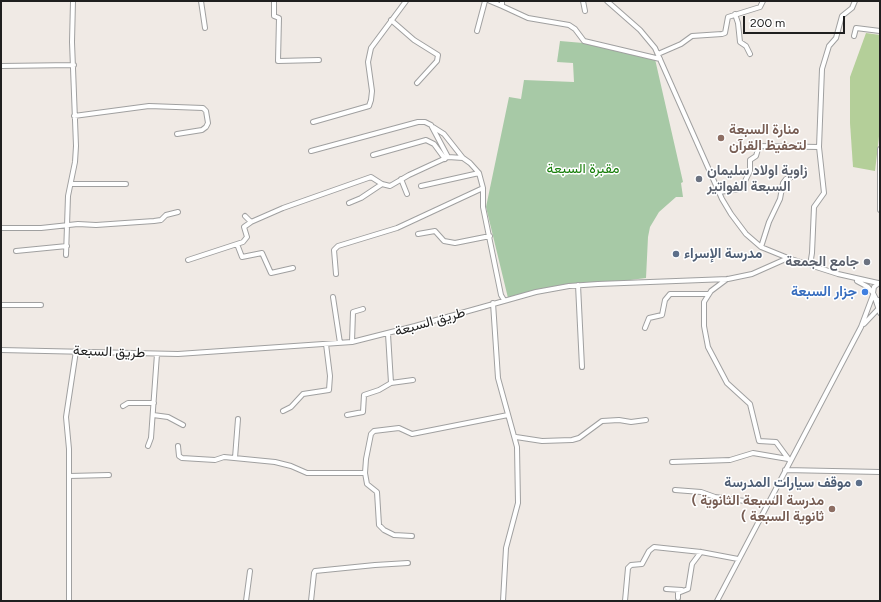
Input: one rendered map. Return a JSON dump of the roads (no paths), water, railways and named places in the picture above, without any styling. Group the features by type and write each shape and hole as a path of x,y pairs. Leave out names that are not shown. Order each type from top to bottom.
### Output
{"street":[{"path":"66,255 68,196 76,154 74,116 73,1"},
{"path":"200,1 205,28"},
{"path":"274,1 274,16 278,18 278,61 319,60"},
{"path":"313,122 369,106 372,86 368,72 368,57 370,48 406,1"},
{"path":"477,31 485,1"},
{"path":"490,1 502,3 528,18 569,25 584,41 659,57 692,36 725,33 728,17 760,7 764,1"},
{"path":"583,1 585,12"},
{"path":"607,1 640,30 652,44 719,192 737,223 762,247 788,258 849,277 880,283"},
{"path":"810,265 814,207 824,193 819,147 824,62 829,46 836,38 842,16 852,8 855,1"},
{"path":"735,14 738,23 740,42 746,46 750,54"},
{"path":"391,20 414,40 438,55 437,61 417,83"},
{"path":"854,36 856,28 880,31"},
{"path":"1,66 74,65"},
{"path":"74,116 149,106 204,108 208,123 206,127 202,130 177,134"},
{"path":"311,151 418,122 429,123 432,127 444,134 463,158 479,173 483,188 483,207 501,295 504,300"},
{"path":"432,127 446,158"},
{"path":"373,155 426,140 434,144 446,158"},
{"path":"719,192 741,189 750,171 750,160 756,156 759,146 819,147"},
{"path":"880,150 880,210"},
{"path":"188,260 246,240 244,227 251,222 283,208 371,177 382,184 390,186 401,179 446,158 463,158"},
{"path":"421,186 479,173"},
{"path":"762,247 769,222 780,199 783,183 786,179 795,176"},
{"path":"401,179 407,194"},
{"path":"70,184 126,184"},
{"path":"349,203 361,198 382,184"},
{"path":"336,274 334,250 338,246 397,228 483,188"},
{"path":"1,228 41,228 66,225 96,225 154,221 161,220 166,215 178,212"},
{"path":"245,216 251,222"},
{"path":"418,234 435,231 444,241 455,243 490,236"},
{"path":"237,244 242,257 262,253 271,273 293,268"},
{"path":"16,251 67,246"},
{"name":"طريق السبعة","path":"1,350 157,354 352,342 388,334 536,292 578,285 640,281 728,279 752,274 788,258"},
{"path":"849,277 865,285 880,301"},
{"path":"728,279 708,294 704,302 704,326 708,347 727,384 750,404 759,441 776,442 789,460"},
{"path":"717,601 789,460 861,327 873,295 874,287 880,283"},
{"path":"578,285 582,367"},
{"path":"645,328 648,318 662,315 665,300 670,294 708,294"},
{"path":"861,327 879,309 873,295"},
{"path":"333,297 340,343"},
{"path":"493,303 498,378 516,438 518,503 506,548 503,601"},
{"path":"1,305 41,305"},
{"path":"352,342 353,312 363,309"},
{"path":"388,334 391,383"},
{"path":"283,410 291,407 303,394 329,390 330,376 326,344"},
{"path":"1,350 1,356"},
{"path":"69,601 69,434 66,417 76,351"},
{"path":"148,446 153,416 155,366 157,354"},
{"path":"347,415 363,412 364,395 379,390 391,383 413,380"},
{"path":"123,406 128,403 154,403"},
{"path":"412,536 394,535 378,525 377,492 367,484 365,473 371,434 374,431 399,428 412,434 508,415"},
{"path":"153,416 168,417 183,425"},
{"path":"236,458 238,419"},
{"path":"516,438 542,441 572,440 579,438 602,420 631,422 646,420"},
{"path":"178,446 180,458 215,460 224,457 279,463 307,473 365,473"},
{"path":"672,462 730,460 753,453 789,460"},
{"path":"785,470 880,472"},
{"path":"69,476 109,475"},
{"path":"675,490 701,492 715,497 767,504"},
{"path":"625,601 628,568 631,565 642,564 651,548 657,547 700,552 738,559"},
{"path":"666,589 688,589 692,564 700,552"},
{"path":"311,601 315,571 408,563"},
{"path":"246,601 250,571"},
{"path":"678,598 678,593 682,590"}],"place":[{"name":"منارة السبعة لتحفيظ القرآن","path":"721,138"},
{"name":"زاوية اولاد سليمان السبعة الفواتير","path":"699,179"},
{"name":"مدرسة الإسراء","path":"676,254"},
{"name":"جامع الجمعة","path":"867,262"},
{"name":"جزار السبعة","path":"865,292"},
{"name":"موقف سيارات المدرسة","path":"859,483"},
{"name":"( مدرسة السبعة الثانوية ( ثانوية السبعة","path":"832,509"}],"park label":[{"name":"مقبرة السبعة","path":"583,169"}]}
